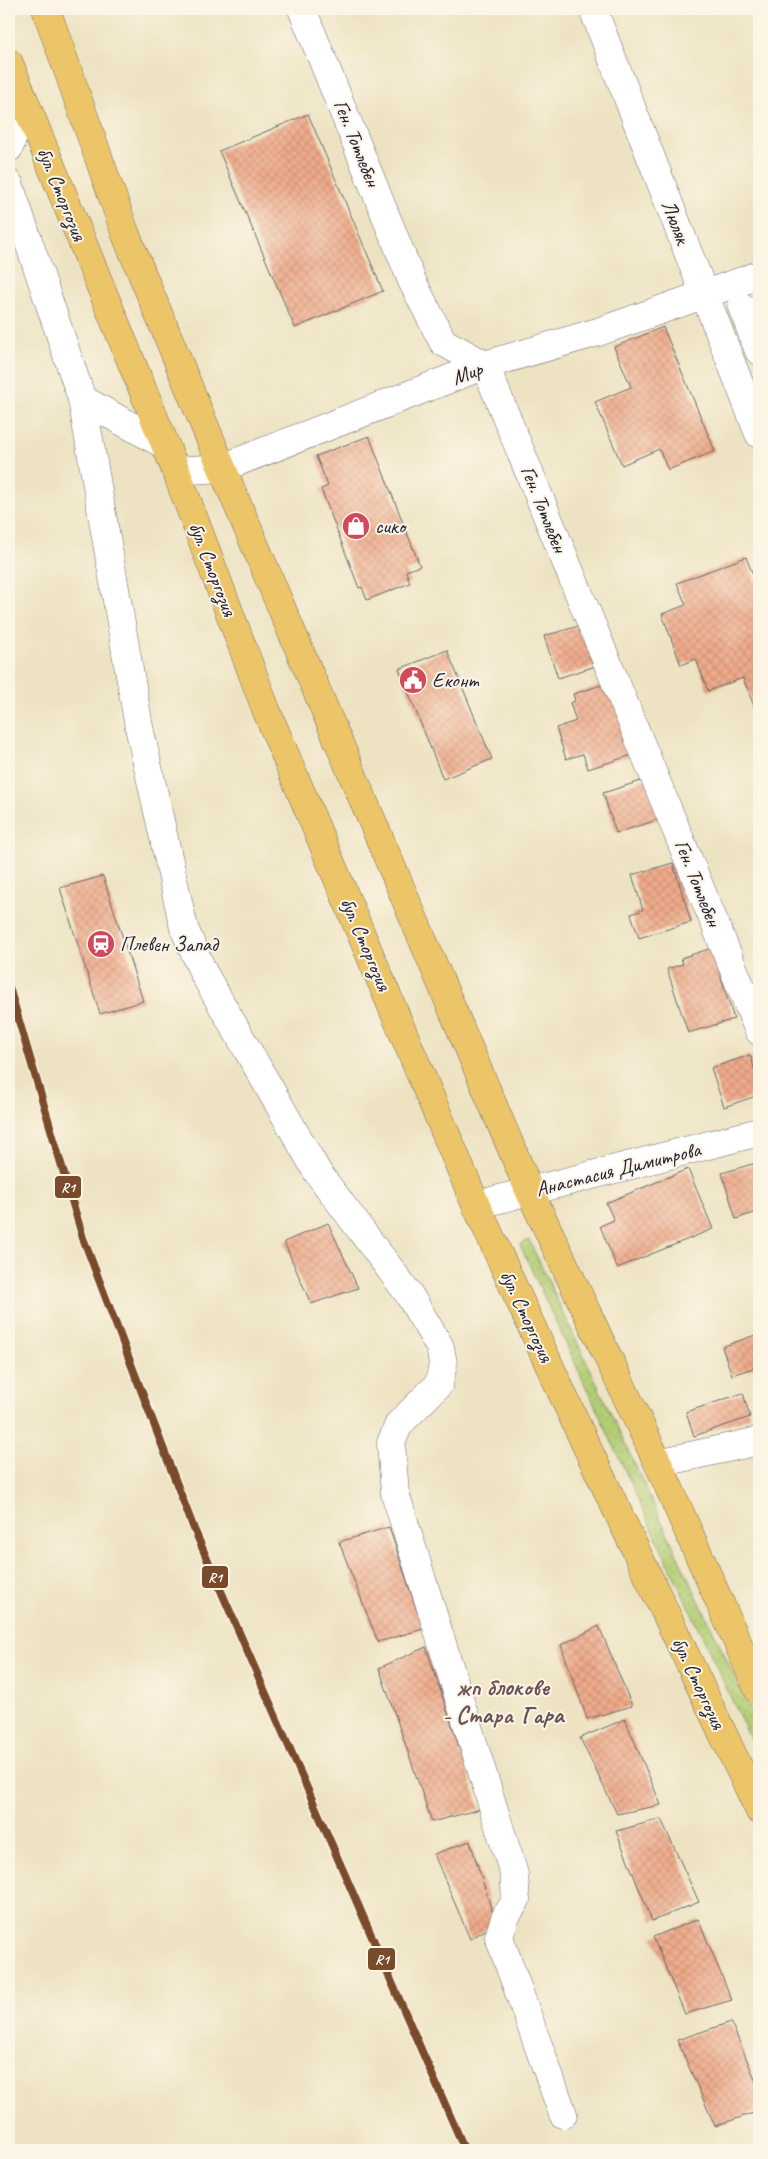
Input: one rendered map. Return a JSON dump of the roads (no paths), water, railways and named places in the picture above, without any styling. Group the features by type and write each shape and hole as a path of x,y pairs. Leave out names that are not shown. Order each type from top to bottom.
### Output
{"main road":[{"path":"46,9 126,235 222,468 530,1192 658,1464 759,1692"},
{"name":"бул. Сторгозия","path":"9,63 176,471 267,712 476,1205 584,1441 759,1810"}],"street":[{"name":"Ген. Тотлебен","path":"302,9 412,281 443,342 485,365 759,1031"},
{"name":"Люляк","path":"593,9 759,434"},
{"path":"9,148 25,104"},
{"path":"9,184 82,399 139,727 184,928 203,972 318,1173 408,1293 440,1347 443,1364 439,1384 399,1424 391,1443 395,1493 514,1874 516,1900 504,1918 499,1937 563,2114"},
{"name":"Мир","path":"176,471 222,468 485,365 598,332 759,275"},
{"path":"742,307 759,351"},
{"path":"82,399 165,445"},
{"name":"Анастасия Димитрова","path":"476,1205 759,1132"},
{"path":"658,1464 759,1442"}],"place":[{"name":"сико","path":"356,526"},
{"name":"Еконт","path":"413,680"},
{"name":"Плевен Запад","path":"101,944"}],"district":[{"name":"жп блокове - Стара Гара","path":"503,1701"}]}
